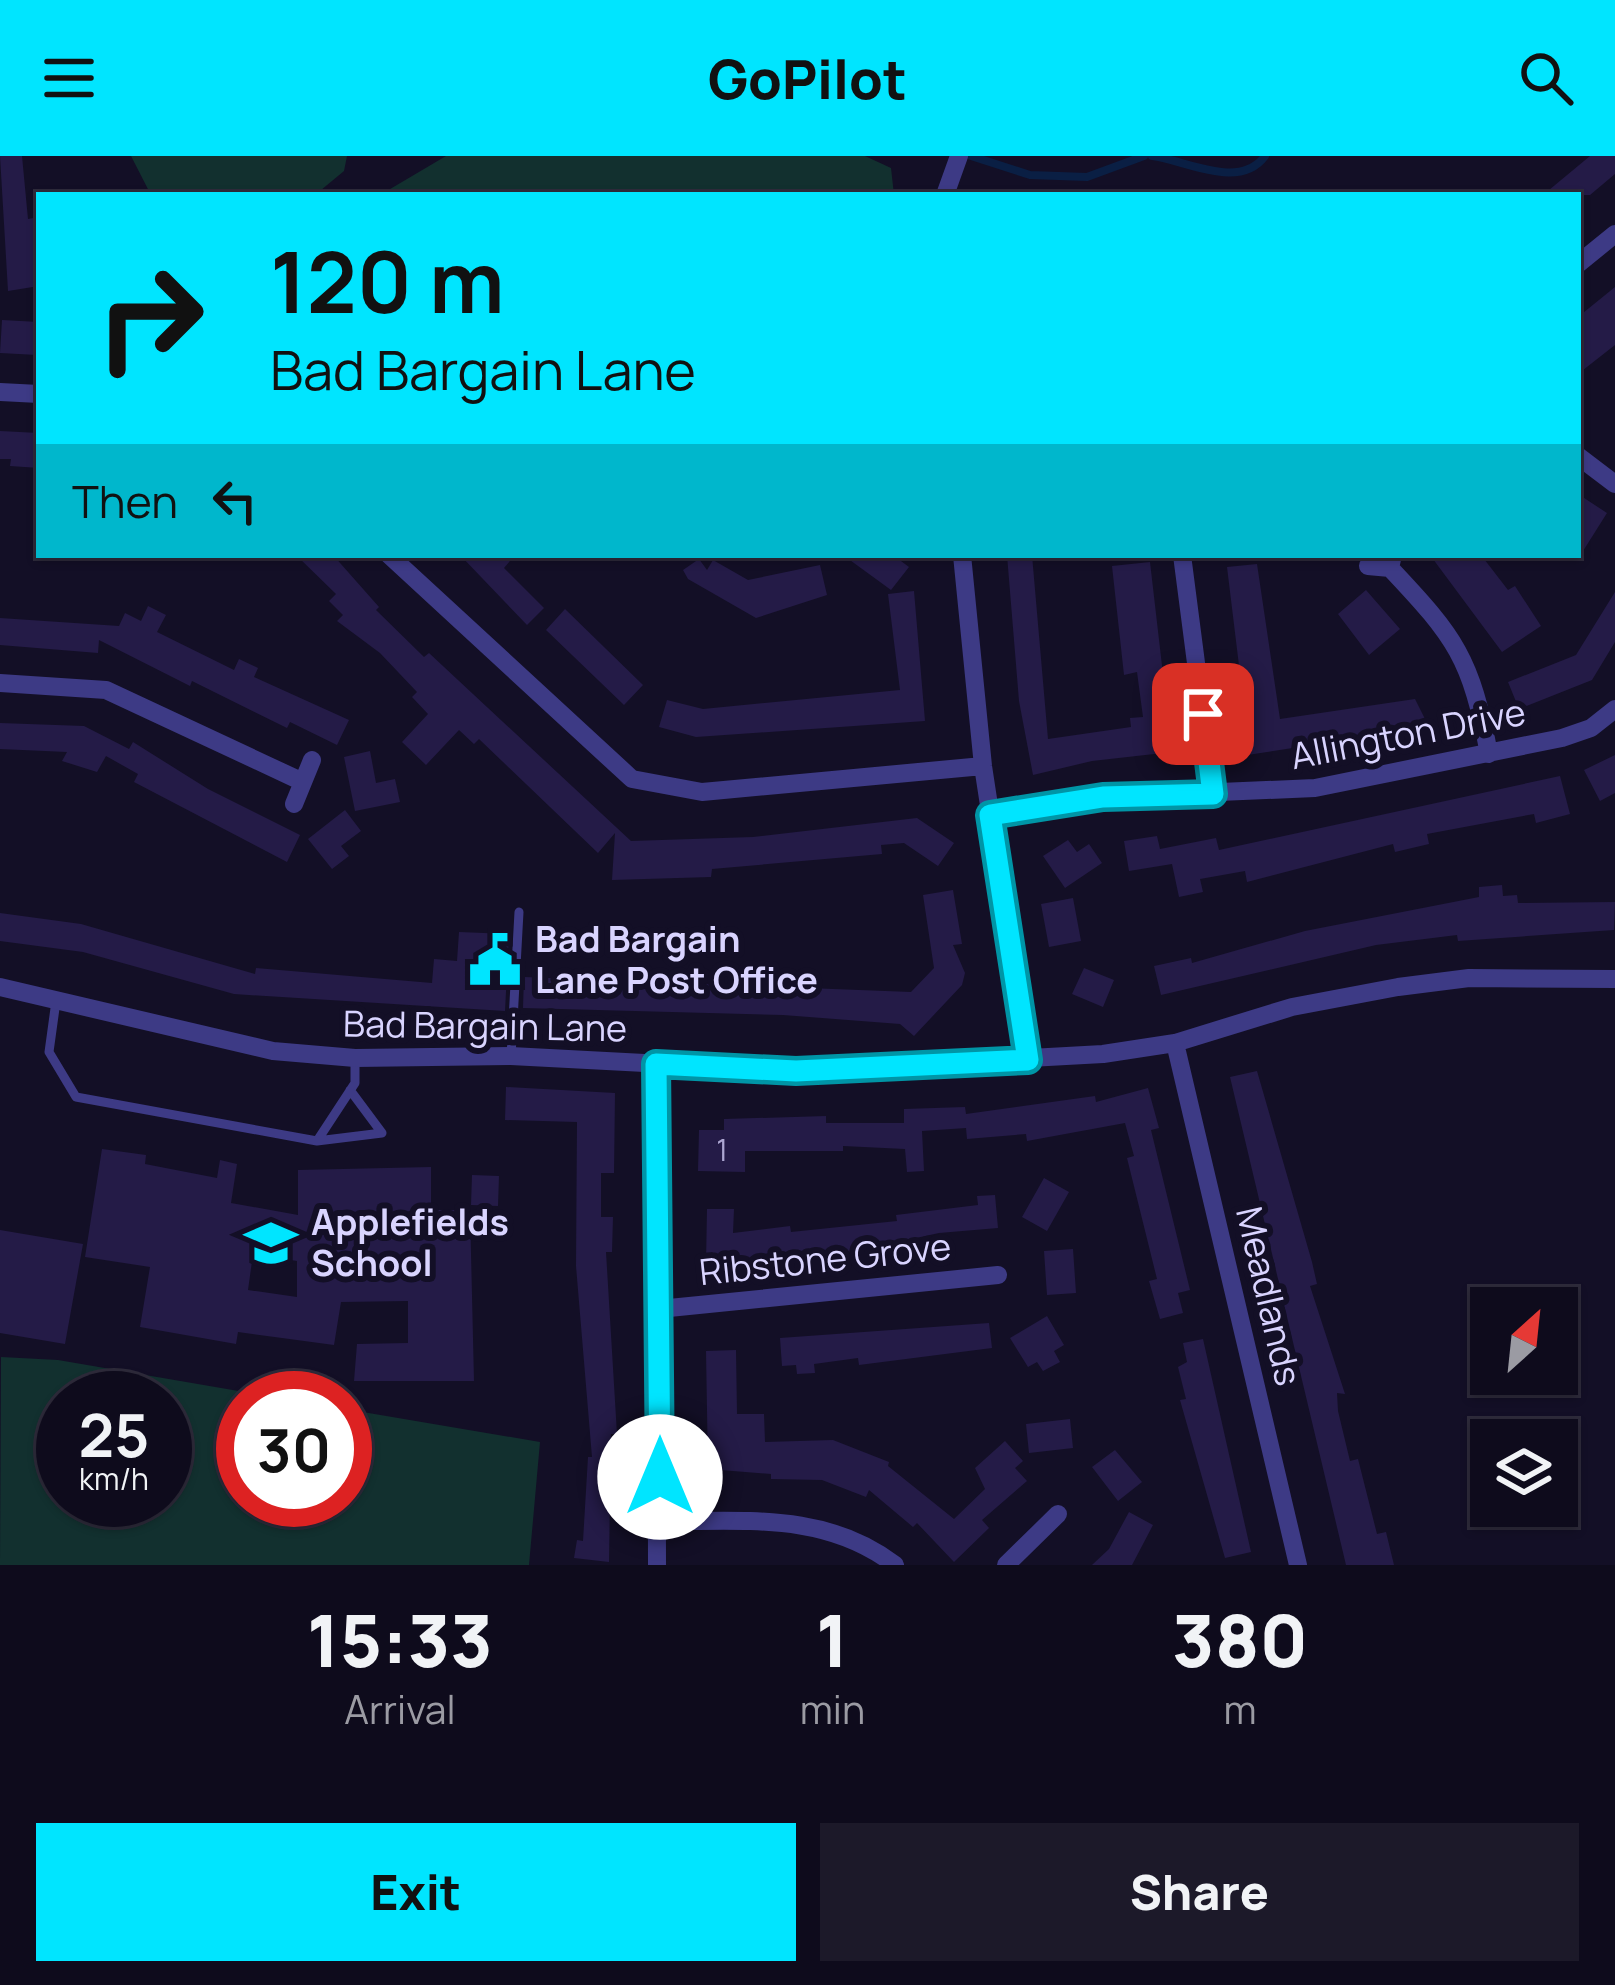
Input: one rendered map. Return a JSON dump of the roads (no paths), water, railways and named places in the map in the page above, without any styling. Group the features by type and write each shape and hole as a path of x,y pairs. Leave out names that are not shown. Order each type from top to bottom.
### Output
{"street":[{"path":"949,186 959,156"},
{"path":"1581,262 1615,234"},
{"path":"0,392 36,394"},
{"path":"1581,458 1615,484"},
{"path":"392,558 632,779 702,792 983,766"},
{"path":"962,558 983,766 1028,1060"},
{"path":"1182,558 1213,794"},
{"path":"1368,566 1392,561 1456,640 1470,666 1489,754"},
{"path":"0,683 106,690 303,782"},
{"name":"Allington Drive","path":"990,815 1103,797 1315,788 1562,738 1591,728 1615,709"},
{"path":"294,804 312,760"},
{"name":"Bad Bargain Lane","path":"0,987 274,1051 355,1058 511,1056 796,1071 1028,1060 1175,1043 1309,1003 1469,978 1615,979"},
{"name":"Meadlands","path":"1175,1043 1298,1565"},
{"path":"656,1064 657,1565"},
{"name":"Ribstone Grove","path":"659,1309 998,1274"},
{"path":"1006,1565 1058,1514"},
{"path":"659,1521 806,1523 854,1537 895,1565"}],"lane":[{"path":"511,1056 519,912"},
{"path":"56,997 49,1052 76,1097 317,1141 382,1133 350,1090"},
{"path":"317,1141 350,1090 355,1058"}],"waterway":[{"path":"971,156 1030,175 1087,177 1144,156"},
{"path":"1152,156 1227,172 1254,166 1265,156"}],"place":[{"name":"Bad Bargain Lane Post Office","path":"495,960"},
{"name":"Applefields School","path":"271,1243"}]}
